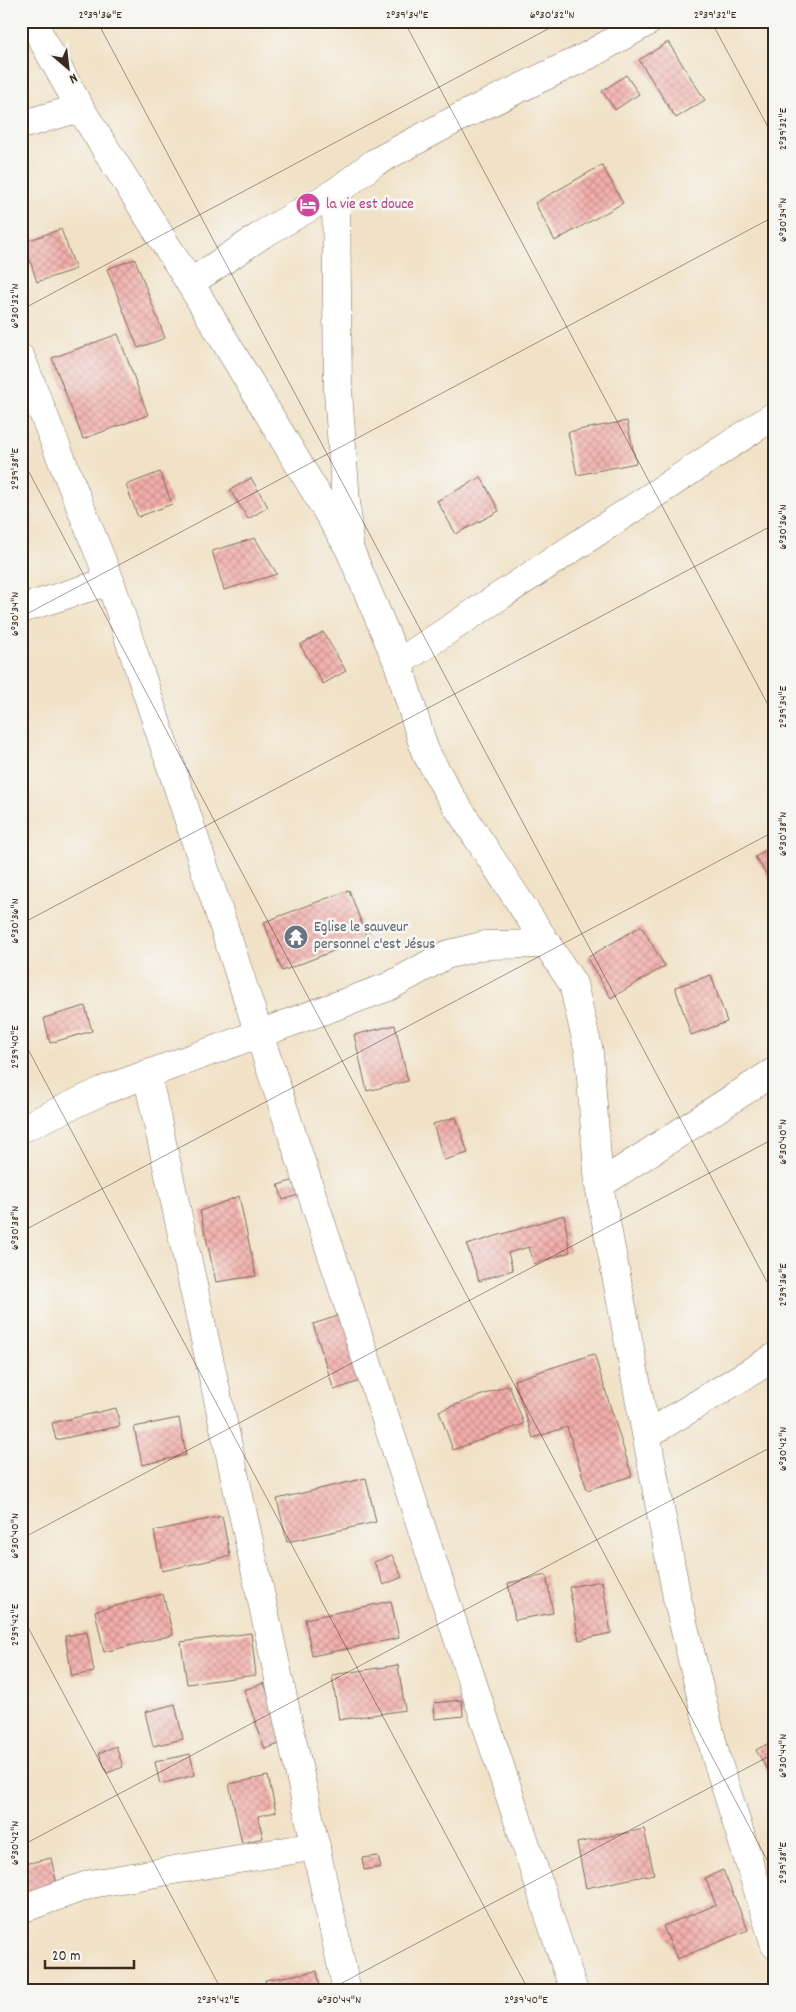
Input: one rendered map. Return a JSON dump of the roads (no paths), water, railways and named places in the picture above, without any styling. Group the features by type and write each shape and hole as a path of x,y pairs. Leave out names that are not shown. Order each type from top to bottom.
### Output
{"street":[{"path":"32,21 80,108 190,283 349,548 398,662 425,752 449,794 573,984 589,1052 599,1185 648,1434 677,1598 716,1757 770,1916 775,1945"},
{"path":"190,283 263,234 336,192 374,163 462,116 587,56 648,21"},
{"path":"21,125 80,108"},
{"path":"336,192 338,392 349,548"},
{"path":"24,375 110,581 574,1991"},
{"path":"398,662 775,415"},
{"path":"21,609 110,581"},
{"path":"21,1129 104,1090 388,987 446,955 485,945 548,944"},
{"path":"599,1185 775,1072"},
{"path":"146,1074 347,1991"},
{"path":"648,1434 775,1358"},
{"path":"21,1909 91,1884 316,1846"}],"place":[{"name":"la vie est douce","path":"308,205"},
{"name":"Eglise le sauveur personnel c'est Jésus","path":"296,937"}]}
